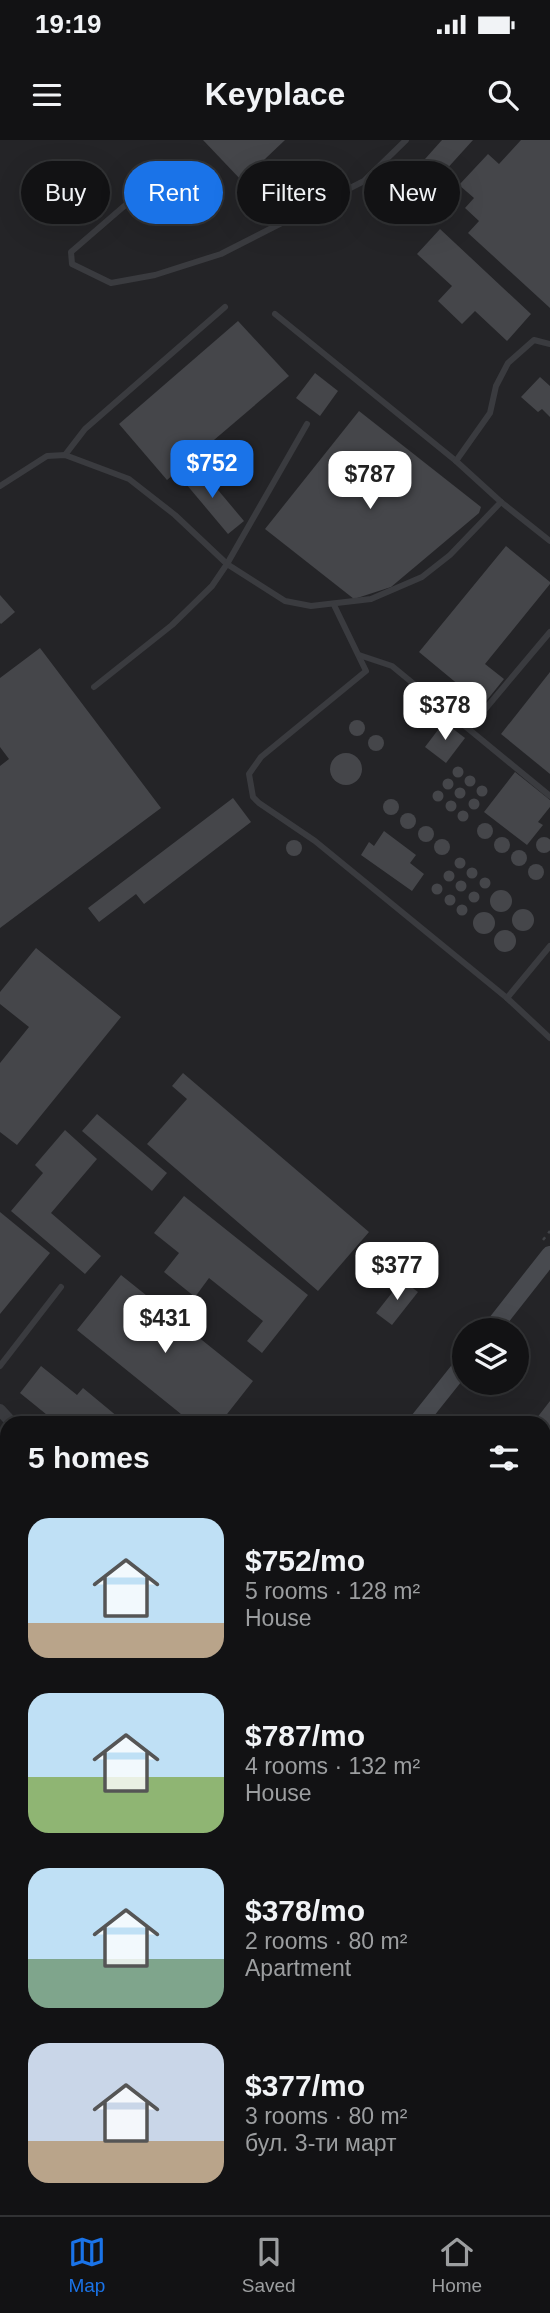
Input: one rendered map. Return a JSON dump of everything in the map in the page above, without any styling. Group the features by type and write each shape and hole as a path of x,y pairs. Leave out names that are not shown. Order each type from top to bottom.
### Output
{"main road":[{"path":"500,1318 550,1255"},
{"path":"423,1416 452,1379"}],"lane":[{"path":"124,206 71,253 72,264 111,283 155,275 221,254 364,181 406,140"},
{"path":"65,455 85,429 225,307"},
{"path":"275,314 550,541"},
{"path":"456,461 490,413 496,386 508,363 534,340 550,344"},
{"path":"94,687 172,625 212,586 307,424"},
{"path":"0,486 47,456 65,455 129,479 175,515 227,564 285,601 311,606 372,599 422,577 450,555 501,502"},
{"path":"334,605 366,671 261,758 249,774 253,796 259,803 315,841 507,998 550,1038"},
{"path":"481,715 550,632"},
{"path":"359,655 392,666 550,796"},
{"path":"507,998 550,946"},
{"path":"0,1366 61,1287"}],"shaded area":[{"path":"0,140 550,140 550,1416 0,1416"}],"building":[{"path":"203,140 285,140 263,161 237,161 237,176"},
{"path":"442,140 473,140 454,161 423,161"},
{"path":"521,140 550,140 550,308 468,233 479,221 465,208 474,198 460,184 488,154 499,164"},
{"path":"440,229 531,314 507,341 475,311 462,324 438,301 452,286 417,254"},
{"path":"238,321 289,376 167,480 119,424"},
{"path":"315,373 338,391 320,416 296,398"},
{"path":"540,377 550,386 550,417 542,409 538,412 521,397"},
{"path":"359,411 481,507 479,513 391,587 354,599 265,529"},
{"path":"197,465 244,521 228,534 181,478"},
{"path":"506,546 550,584 485,664 504,679 483,705 419,652"},
{"path":"0,595 15,612 1,624 0,623"},
{"path":"40,648 161,808 0,928 0,766 9,759 0,747 0,678"},
{"path":"550,672 550,774 501,734"},
{"path":"354,720 360,720 365,728 363,734 354,736 349,731 349,725"},
{"path":"444,722 465,738 446,763 425,747"},
{"path":"373,735 379,735 384,743 382,749 373,751 368,746 368,740"},
{"path":"346,753 357,758 362,769 357,780 346,785 335,780 330,769 335,758"},
{"path":"458,766 464,772 458,778 452,772"},
{"path":"515,772 550,800 550,807 538,822 543,825 527,845 484,812"},
{"path":"470,775 476,781 470,787 464,781"},
{"path":"448,779 452,780 452,788 448,789 444,788 443,784 444,780"},
{"path":"482,786 486,787 486,795 482,796 478,795 477,791 478,787"},
{"path":"460,787 466,793 460,799 454,793"},
{"path":"438,791 442,792 442,800 438,801 434,800 433,796 434,792"},
{"path":"233,798 251,822 144,904 136,894 99,922 88,908"},
{"path":"388,799 394,799 399,807 397,813 388,815 383,810 383,804"},
{"path":"474,799 478,800 478,808 474,809 470,808 469,804 470,800"},
{"path":"451,801 455,802 455,810 451,811 447,810 446,806 447,802"},
{"path":"463,811 467,812 467,820 463,821 459,820 458,816 459,812"},
{"path":"405,813 411,813 416,821 414,827 405,829 400,824 400,818"},
{"path":"482,823 488,823 493,831 491,837 482,839 477,834 477,828"},
{"path":"423,826 429,826 434,834 432,840 423,842 418,837 418,831"},
{"path":"384,831 416,855 410,863 424,874 412,891 361,855 369,842 374,846"},
{"path":"499,837 505,837 510,845 508,851 499,853 494,848 494,842"},
{"path":"541,838 549,840 551,848 547,852 541,852 537,848 537,842"},
{"path":"439,839 445,839 450,847 448,853 439,855 434,850 434,844"},
{"path":"291,840 297,840 302,848 300,854 291,856 286,851 286,845"},
{"path":"516,850 522,850 527,858 525,864 516,866 511,861 511,855"},
{"path":"460,858 464,859 464,867 460,868 456,867 455,863 456,859"},
{"path":"533,864 539,864 544,872 542,878 533,880 528,875 528,869"},
{"path":"472,867 478,873 472,879 466,873"},
{"path":"449,870 455,876 449,882 443,876"},
{"path":"485,878 489,879 489,887 485,888 481,887 480,883 481,879"},
{"path":"461,880 467,886 461,892 455,886"},
{"path":"437,884 441,885 441,893 437,894 433,893 432,889 433,885"},
{"path":"501,890 509,893 512,901 509,909 501,912 493,909 490,901 493,893"},
{"path":"474,891 480,897 474,903 468,897"},
{"path":"450,895 454,896 454,904 450,905 446,904 445,900 446,896"},
{"path":"462,904 468,910 462,916 456,910"},
{"path":"523,909 531,912 534,920 531,928 523,931 515,928 512,920 515,912"},
{"path":"484,912 492,915 495,923 492,931 484,934 476,931 473,923 476,915"},
{"path":"505,930 513,933 516,941 513,949 505,952 497,949 494,941 497,933"},
{"path":"36,948 121,1017 17,1145 0,1132 0,1063 29,1027 0,1004 0,992"},
{"path":"183,1073 369,1232 318,1291 147,1144 187,1099 172,1086"},
{"path":"97,1114 167,1173 152,1191 82,1131"},
{"path":"65,1130 97,1159 51,1213 101,1256 85,1274 11,1211 43,1173 35,1165"},
{"path":"184,1196 308,1295 262,1353 247,1341 263,1321 209,1278 195,1297 164,1272 179,1253 154,1233"},
{"path":"0,1212 50,1253 0,1314"},
{"path":"121,1275 253,1381 226,1416 179,1416 181,1414 77,1330"},
{"path":"402,1280 418,1292 392,1325 376,1313"},
{"path":"41,1366 77,1395 83,1388 117,1416 48,1416 20,1393"},
{"path":"550,1401 550,1416 538,1416"}]}
